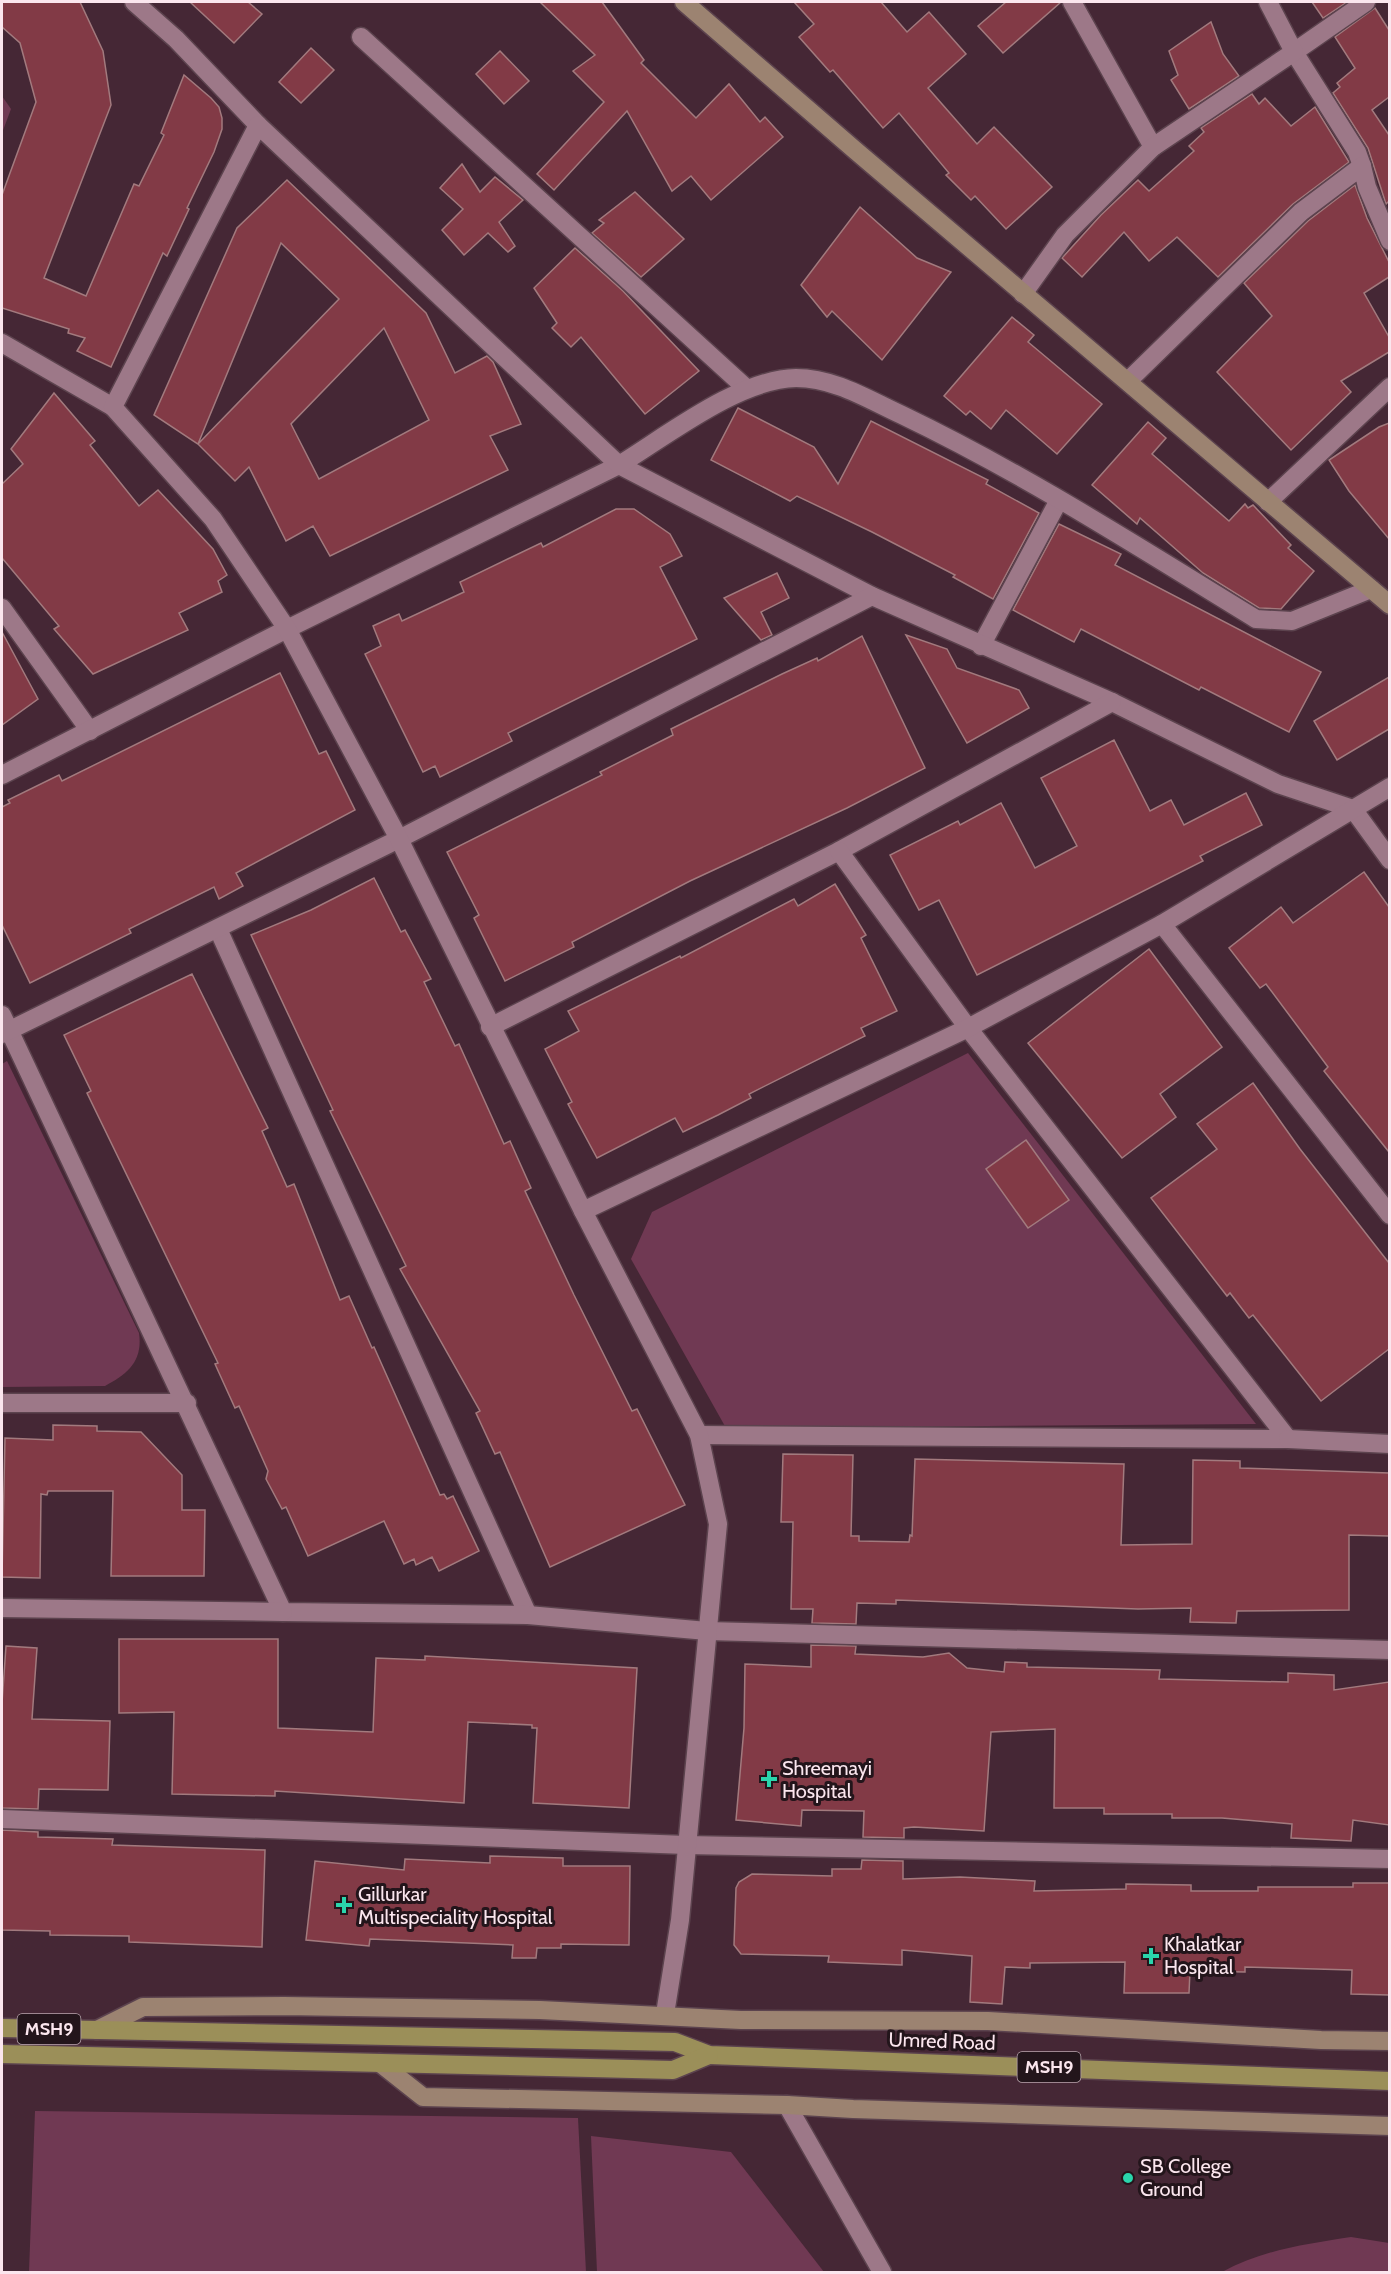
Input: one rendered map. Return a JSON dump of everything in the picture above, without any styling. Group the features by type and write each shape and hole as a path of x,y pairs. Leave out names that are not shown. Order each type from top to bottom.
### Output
{"main road":[{"name":"MSH9","path":"2,2028 97,2030"},
{"path":"97,2030 675,2042 709,2055"},
{"path":"2,2054 673,2070 709,2055"},
{"name":"Umred Road","path":"709,2055 1389,2081"}],"street":[{"path":"134,2 176,39 258,125 620,465 872,596 1112,702 1278,784 1353,809 1389,860"},
{"path":"684,2 1389,605"},
{"path":"1072,2 1153,147"},
{"path":"1268,2 1294,52 1358,152 1367,188 1389,241"},
{"path":"1023,294 1065,235 1153,147 1366,2"},
{"path":"361,37 746,388"},
{"path":"113,407 258,125"},
{"path":"1128,381 1300,212 1362,166"},
{"path":"2,343 113,407 213,519 287,629 399,839 490,1027 699,1435 718,1524 680,1920 665,2014"},
{"path":"2,775 287,629 620,465 746,388 796,378 837,384 934,430 1059,500 1256,619 1292,621 1371,589"},
{"path":"1268,502 1389,387"},
{"path":"981,646 1059,500"},
{"path":"283,1612 187,1403 4,1026 218,929 399,839 872,596"},
{"path":"2,608 90,731"},
{"path":"490,1027 839,851 1112,702"},
{"path":"583,1211 968,1028 1162,924 1389,787"},
{"path":"839,851 968,1028 1288,1439"},
{"path":"1162,924 1389,1215"},
{"path":"218,929 528,1615"},
{"path":"2,1402 187,1403"},
{"path":"699,1435 1288,1439 1389,1444"},
{"path":"2,1608 528,1615 707,1631 1389,1650"},
{"path":"2,1819 686,1845 1389,1859"},
{"path":"97,2030 144,2007 412,2008 665,2014 741,2020 988,2020 1321,2040 1389,2041"},
{"path":"380,2063 423,2097 788,2105 1389,2126"},
{"path":"788,2105 882,2272"}],"shaded area":[{"path":"2,96 11,109 2,133"},
{"path":"968,1053 1256,1424 726,1428 631,1259 652,1212"},
{"path":"7,1061 139,1333 139,1351 132,1366 121,1377 105,1386 2,1387 2,1064"},
{"path":"35,2111 578,2118 586,2272 29,2272"},
{"path":"591,2136 731,2152 824,2272 597,2272"},
{"path":"1351,2237 1389,2243 1389,2272 1222,2272 1269,2253"}],"building":[{"path":"2,2 80,2 103,51 111,105 44,278 86,296 134,184 139,186 164,135 161,133 184,75 219,107 222,129 214,152 167,256 163,253 111,367 77,351 85,338 68,333 69,329 2,308 2,195 36,102 20,43 2,27"},
{"path":"190,2 248,2 262,14 234,43"},
{"path":"540,2 602,2 644,60 641,63 696,118 729,84 760,122 765,117 783,137 711,200 691,176 672,191 627,111 554,190 537,174 604,102 573,71 595,55"},
{"path":"794,2 881,2 907,32 929,12 966,54 928,88 977,144 994,127 1052,187 1006,229 975,196 971,200 946,175 949,173 899,113 883,128 833,70 830,72 799,37 814,24"},
{"path":"1006,2 1061,2 1003,53 978,26"},
{"path":"1312,2 1347,2 1323,18"},
{"path":"1375,8 1389,30 1389,97 1372,110 1389,135 1389,201 1386,204 1368,148 1333,93 1340,87 1337,83 1355,68 1335,37"},
{"path":"1211,22 1223,54 1239,76 1189,109 1171,80 1178,75 1169,51"},
{"path":"311,48 334,70 301,103 279,82"},
{"path":"500,51 529,81 504,104 476,74"},
{"path":"1252,94 1259,104 1265,98 1291,126 1315,107 1349,162 1293,204 1218,277 1177,237 1149,261 1124,232 1082,277 1062,258 1101,215 1138,180 1149,191 1194,151 1189,146 1204,132 1201,128"},
{"path":"462,164 480,192 495,177 523,200 499,222 515,246 508,252 488,233 464,255 442,230 463,209 440,188"},
{"path":"287,180 426,313 455,373 487,356 493,362 521,424 490,436 508,470 330,556 313,526 286,541 249,467 235,481 198,444 154,415 237,228","holes":["281,243 339,299 198,444","384,328 429,420 319,479 291,424"]},
{"path":"1355,185 1367,218 1389,262 1389,277 1364,293 1389,337 1389,352 1341,381 1351,392 1291,450 1217,372 1272,316 1244,283 1308,221"},
{"path":"635,192 684,239 641,277 592,233 604,223 599,220"},
{"path":"860,207 917,258 951,272 882,360 832,311 827,317 801,285"},
{"path":"575,248 623,291 699,371 645,414 581,337 571,347 552,328 557,323 534,288"},
{"path":"1012,317 1034,335 1028,342 1102,404 1057,454 1006,410 991,429 970,411 966,415 944,396"},
{"path":"54,393 95,441 90,445 139,506 158,490 213,549 227,575 218,581 222,592 179,613 188,630 93,674 54,629 59,626 2,558 2,484 23,464 11,449"},
{"path":"738,408 814,447 838,484 871,421 988,480 986,484 1039,513 993,599 953,577 955,575 872,532 797,496 790,501 711,460"},
{"path":"1148,422 1166,438 1152,454 1229,521 1245,504 1248,508 1253,505 1291,545 1288,548 1314,571 1281,609 1259,608 1203,573 1140,518 1137,524 1092,485"},
{"path":"1389,423 1389,539 1349,491 1329,460 1379,427"},
{"path":"616,509 634,509 670,534 682,556 660,567 697,639 508,733 512,741 440,777 435,766 423,772 365,654 381,646 373,626 399,614 402,621 464,592 460,582 541,543 543,547"},
{"path":"1059,524 1121,554 1115,565 1321,672 1289,732 1201,687 1199,690 1081,629 1074,642 1013,610"},
{"path":"777,573 789,598 761,612 772,635 761,640 724,598"},
{"path":"2,632 38,699 2,725"},
{"path":"906,635 947,649 957,668 1019,690 1029,708 967,743"},
{"path":"862,636 925,768 847,808 690,881 572,942 574,947 505,981 474,918 479,915 447,852 602,775 600,772 673,735 671,729 782,674 817,658 818,661"},
{"path":"280,673 319,754 326,751 355,810 236,873 243,886 219,899 214,887 129,929 131,933 30,983 2,925 2,807 10,803 8,800 59,775 62,781"},
{"path":"1389,677 1389,729 1337,760 1314,721"},
{"path":"1114,740 1150,811 1171,800 1184,825 1246,793 1262,825 1200,856 1203,861 977,975 939,900 919,910 890,855 958,821 960,825 1001,803 1035,868 1077,846 1041,778"},
{"path":"1364,872 1389,907 1389,1152 1324,1071 1328,1067 1266,984 1260,988 1229,948 1281,907 1293,923"},
{"path":"374,878 401,932 405,930 431,979 424,982 455,1046 459,1044 504,1144 510,1141 531,1188 525,1191 574,1295 632,1411 637,1409 685,1505 550,1567 500,1452 495,1454 476,1413 480,1411 400,1269 406,1266 330,1111 333,1110 251,935 311,910"},
{"path":"835,884 866,935 861,938 897,1011 861,1028 865,1036 749,1094 751,1098 718,1115 683,1132 675,1118 597,1158 568,1104 572,1102 545,1049 579,1031 568,1011 680,956 681,958 794,899 798,906"},
{"path":"1149,949 1222,1047 1160,1094 1176,1117 1122,1158 1028,1043"},
{"path":"192,974 268,1128 262,1131 287,1187 294,1184 340,1300 349,1296 440,1495 444,1494 447,1499 453,1496 479,1551 439,1571 432,1557 416,1565 414,1559 404,1564 384,1521 308,1556 286,1507 282,1509 266,1479 268,1471 239,1406 235,1408 215,1364 218,1363 87,1093 91,1091 64,1035"},
{"path":"1253,1083 1300,1149 1389,1263 1389,1349 1321,1401 1253,1315 1249,1318 1230,1293 1227,1296 1151,1198 1217,1149 1197,1124"},
{"path":"1026,1140 1069,1200 1028,1228 986,1169"},
{"path":"53,1425 97,1426 97,1431 141,1432 182,1475 182,1510 205,1510 204,1576 111,1576 113,1491 48,1491 47,1495 41,1494 40,1578 2,1577 5,1438 53,1440"},
{"path":"783,1454 853,1455 851,1536 859,1536 859,1541 909,1542 910,1535 912,1536 915,1459 1124,1464 1121,1545 1192,1544 1193,1460 1240,1461 1240,1468 1389,1473 1389,1536 1349,1535 1349,1610 1237,1611 1236,1623 1190,1622 1191,1608 1138,1609 896,1600 896,1604 857,1603 856,1624 812,1623 813,1609 791,1609 793,1522 781,1522"},
{"path":"119,1639 278,1639 278,1728 373,1732 376,1658 425,1660 425,1656 637,1668 629,1808 533,1803 537,1728 532,1728 532,1725 468,1722 464,1803 275,1791 275,1796 172,1794 174,1712 119,1713"},
{"path":"811,1645 856,1646 855,1654 923,1657 949,1653 967,1668 1004,1672 1005,1662 1027,1663 1027,1667 1160,1670 1159,1679 1288,1682 1288,1673 1334,1675 1334,1690 1389,1682 1389,1825 1353,1820 1351,1841 1291,1838 1292,1824 1222,1818 1172,1818 1172,1814 1104,1814 1104,1808 1054,1808 1055,1729 991,1732 984,1831 914,1827 904,1828 904,1838 863,1837 864,1811 802,1810 801,1826 736,1820 744,1728 745,1664 811,1667"},
{"path":"6,1646 37,1648 32,1719 110,1721 108,1790 39,1789 38,1809 2,1808 2,1703"},
{"path":"2,1830 38,1832 38,1837 113,1839 112,1845 265,1850 262,1947 129,1942 129,1936 50,1935 50,1931 2,1930"},
{"path":"490,1856 563,1858 563,1866 630,1866 629,1945 561,1944 561,1948 537,1948 536,1958 512,1958 513,1945 370,1939 369,1946 306,1940 315,1861 404,1870 405,1859 490,1863"},
{"path":"862,1860 903,1861 903,1879 960,1877 1035,1881 1034,1891 1126,1889 1126,1884 1191,1885 1191,1891 1258,1891 1258,1887 1353,1887 1353,1883 1389,1883 1389,1995 1351,1994 1352,1970 1245,1967 1245,1972 1190,1971 1189,1993 1124,1993 1125,1962 1030,1963 1030,1968 1005,1967 1002,2004 970,2002 972,1956 902,1950 902,1965 828,1962 829,1956 741,1954 734,1945 736,1888 739,1882 752,1874 832,1876 832,1869 861,1869"}],"place":[{"name":"Shreemayi Hospital","path":"769,1779"},
{"name":"Gillurkar Multispeciality Hospital","path":"344,1905"},
{"name":"Khalatkar Hospital","path":"1151,1956"},
{"name":"SB College Ground","path":"1128,2178"}]}
